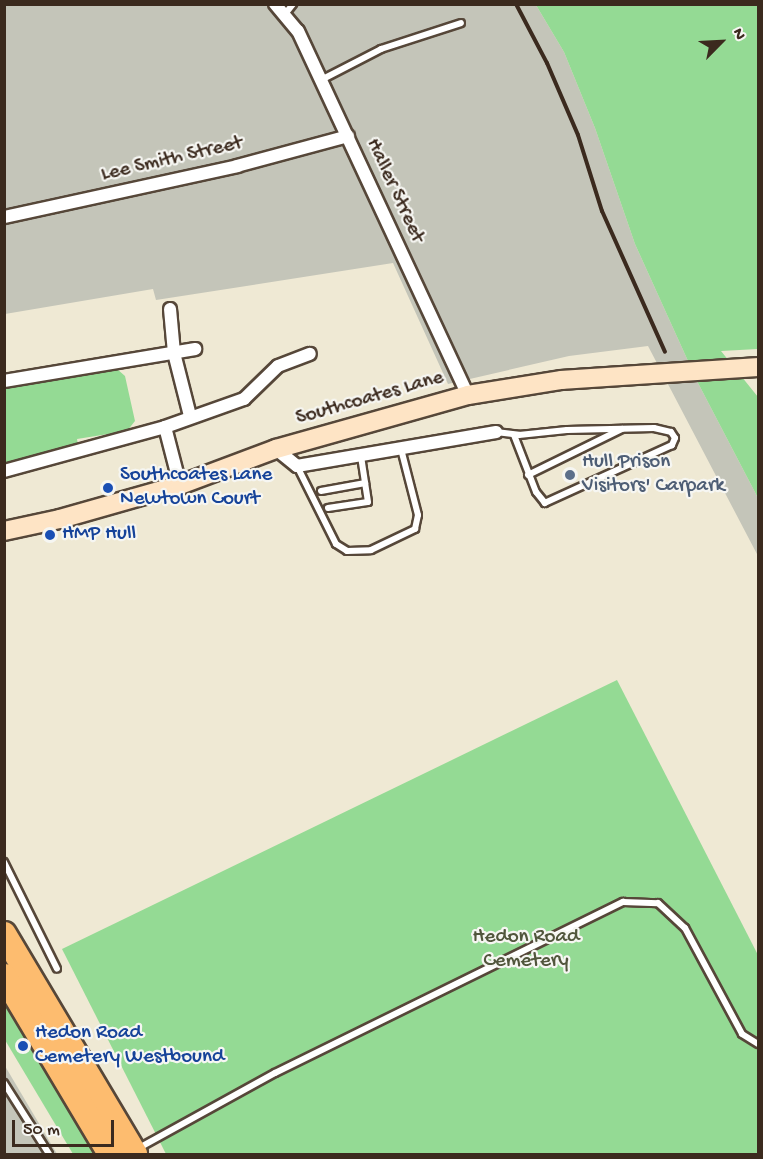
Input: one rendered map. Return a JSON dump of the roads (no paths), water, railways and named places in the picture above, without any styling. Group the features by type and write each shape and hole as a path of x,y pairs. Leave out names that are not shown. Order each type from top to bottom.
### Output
{"highway":[{"path":"4,934 126,1153"},
{"path":"4,976 126,1153"}],"street":[{"name":"Haller Street","path":"280,9 298,31 468,395"},
{"name":"Lee Smith Street","path":"4,217 226,169 348,136"},
{"path":"170,309 174,353 190,416"},
{"path":"4,381 195,349"},
{"path":"4,471 165,427 190,416 244,399 278,366 310,354"},
{"name":"Southcoates Lane","path":"4,531 60,519 180,485 276,449 468,395 641,373 752,367"},
{"path":"165,427 180,485"},
{"path":"276,449 297,466 496,432"}],"lane":[{"path":"280,9 293,4"},
{"path":"321,80 381,50 461,23"},
{"path":"496,432 514,435 654,428 671,432 675,438 664,449 544,503 515,446 514,435"},
{"path":"528,475 622,429"},
{"path":"297,466 336,544 346,551 371,550 415,529 418,515 401,449"},
{"path":"328,508 368,502 361,456"},
{"path":"321,490 365,483"},
{"path":"4,862 57,969"},
{"path":"126,1153 275,1073 623,902 658,903 685,928 742,1034 759,1044"},
{"path":"4,1083 49,1155"}],"railway":[{"path":"516,4 547,63 578,135 602,211 665,352"}],"place":[{"name":"Hull Prison Visitors' Carpark","path":"570,475"},
{"name":"Southcoates Lane Newtown Court","path":"108,488"},
{"name":"HMP Hull","path":"50,535"},
{"name":"Hedon Road Cemetery Westbound","path":"23,1046"}],"park label":[{"name":"Hedon Road Cemetery","path":"526,950"}]}
